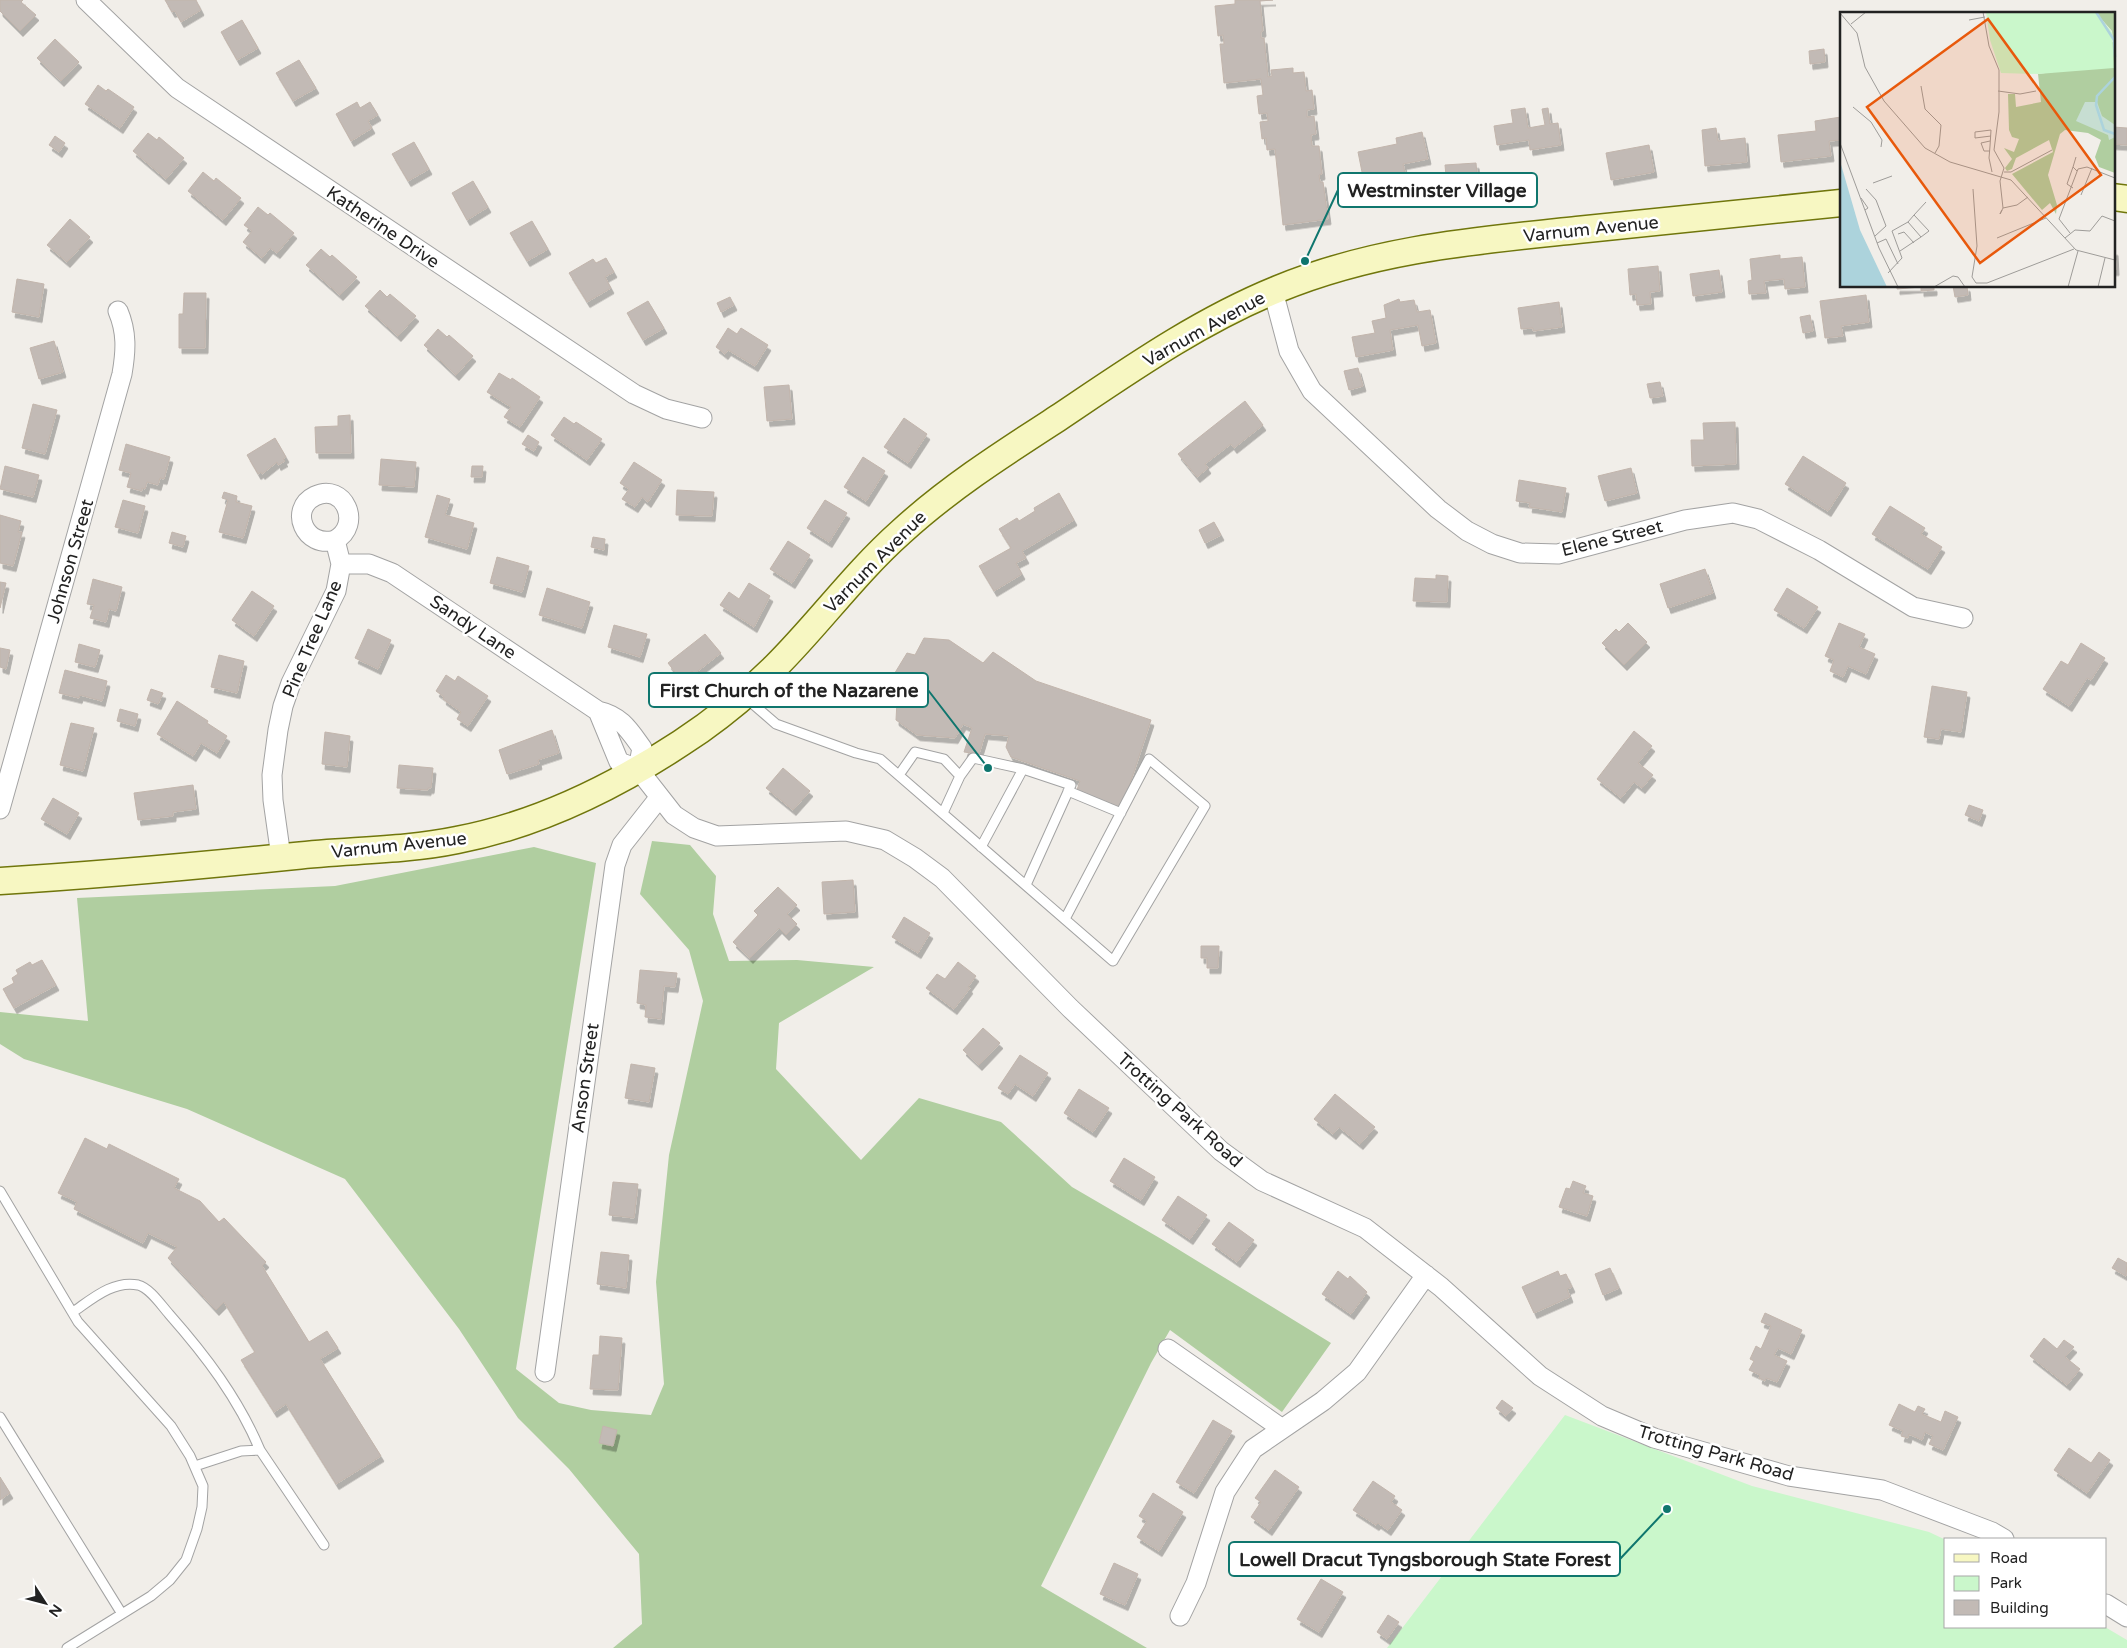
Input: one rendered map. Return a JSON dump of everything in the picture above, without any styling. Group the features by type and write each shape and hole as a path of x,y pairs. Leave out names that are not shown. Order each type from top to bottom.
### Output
{"main road":[{"path":"2114,197 2127,199"},
{"name":"Varnum Avenue","path":"0,881 124,873 281,857 395,849 487,834 547,813 638,769 702,729 744,696 782,659 874,558 931,506 1008,451 1163,349 1206,324 1273,291 1350,264 1423,247 1840,203"}],"street":[{"name":"Katherine Drive","path":"86,0 177,88 262,146 634,394 666,409 702,418"},
{"name":"Elene Street","path":"1273,291 1289,351 1312,391 1438,510 1466,531 1492,544 1520,553 1558,554 1685,520 1733,513 1758,519 1819,550 1913,607 1963,618"},
{"name":"Johnson Street","path":"0,809 122,374 126,345 124,325 118,311"},
{"name":"Pine Tree Lane","path":"281,857 275,828 272,775 281,714 303,655 336,591 341,564 335,540"},
{"name":"Sandy Lane","path":"341,564 369,564 392,573 598,711 619,762 638,769"},
{"name":"Trotting Park Road","path":"638,769 674,815 687,824 717,836 846,831 886,840 916,858 942,878 1070,1008 1221,1151 1262,1181 1365,1228 1426,1275 1540,1376 1602,1416 1654,1438 1721,1455 1789,1476 1882,1490 1992,1532 2002,1538"},
{"name":"Anson Street","path":"545,1372 615,864 622,845 659,798"},
{"path":"1180,1616 1196,1583 1225,1492 1253,1449 1281,1428 1324,1402 1357,1372 1426,1275"},
{"path":"1168,1349 1281,1428"},
{"path":"2107,1605 2127,1617"}],"lane":[{"path":"744,696 776,724 856,753 880,759 1113,961 1205,806 1149,759 1065,919"},
{"path":"898,774 915,752 944,759 960,776"},
{"path":"943,813 960,776 973,758 1023,769 1071,785 1026,885"},
{"path":"981,846 1023,769"},
{"path":"1068,791 1121,813"},
{"path":"0,1191 72,1312 170,1426 195,1466 203,1486 202,1508 198,1528 186,1560 170,1580 151,1596 67,1648"},
{"path":"72,1312 113,1287 127,1284 141,1286 154,1297 193,1341 223,1379 248,1423 260,1450 324,1545"},
{"path":"0,1417 122,1614"},
{"path":"195,1466 241,1451 260,1450"}],"green space":[{"path":"652,841 690,845 716,876 713,914 729,961 797,960 874,967 779,1023 776,1069 861,1160 919,1098 1001,1122 1072,1187 1163,1240 1331,1343 1282,1412 1170,1330 1151,1363 1041,1586 1147,1648 613,1648 642,1624 639,1554 569,1469 518,1418 459,1329 345,1179 187,1109 24,1059 0,1044 0,1012 88,1021 77,898 335,886 534,847 596,863 516,1369 559,1403 591,1410 651,1415 664,1384 656,1282 669,1155 703,1001 689,950 640,894"},
{"path":"1565,1415 1752,1486 1929,1532 1944,1539 1944,1628 2107,1628 2127,1640 2127,1648 1387,1648"}],"building":[{"path":"0,0 23,0 21,2 36,15 20,31 0,11"},
{"path":"165,0 196,0 201,10 181,22 175,11 172,12"},
{"path":"1235,0 1273,0 1260,1 1263,31 1261,32 1261,38 1264,38 1268,77 1272,76 1271,70 1293,68 1293,73 1304,72 1306,91 1312,90 1314,109 1307,110 1307,117 1314,116 1316,134 1311,135 1312,146 1319,146 1322,174 1319,175 1320,182 1323,182 1328,219 1283,225 1275,149 1267,150 1266,138 1262,139 1260,122 1268,121 1267,113 1259,114 1257,96 1263,95 1261,79 1224,83 1220,44 1224,44 1223,35 1218,36 1215,6 1235,4"},
{"path":"242,20 258,48 237,60 221,32"},
{"path":"55,39 79,62 61,81 37,58"},
{"path":"1824,49 1825,62 1810,64 1809,51"},
{"path":"299,60 316,88 293,101 276,73"},
{"path":"98,85 106,91 108,89 134,107 120,128 85,104"},
{"path":"357,102 360,108 370,102 378,115 368,121 372,128 351,141 336,114"},
{"path":"1525,108 1528,128 1545,125 1542,109 1548,108 1550,124 1558,123 1561,145 1530,150 1529,140 1497,145 1494,126 1513,123 1511,110"},
{"path":"1840,117 1840,140 1829,141 1831,156 1781,162 1778,135 1816,131 1815,121"},
{"path":"2114,127 2127,128 2127,145 2114,144"},
{"path":"1716,128 1718,141 1745,138 1747,162 1705,166 1702,130"},
{"path":"1422,132 1428,159 1403,164 1405,172 1364,182 1358,152 1397,144 1396,138"},
{"path":"148,133 157,140 159,137 184,158 166,179 133,151"},
{"path":"55,136 65,143 59,152 49,145"},
{"path":"414,142 429,169 408,181 392,154"},
{"path":"1649,145 1654,172 1611,180 1606,153"},
{"path":"1476,163 1478,185 1447,187 1445,165"},
{"path":"203,172 214,181 216,178 241,198 223,220 188,191"},
{"path":"473,181 488,207 467,220 452,193"},
{"path":"258,207 268,215 270,213 294,233 277,253 270,248 262,258 243,242 252,231 244,225"},
{"path":"70,219 90,237 67,262 47,245"},
{"path":"532,221 548,249 527,261 510,233"},
{"path":"321,249 330,257 332,255 357,277 340,295 306,265"},
{"path":"2114,250 2115,250 2116,270 2114,270"},
{"path":"1780,255 1780,259 1802,257 1805,287 1785,289 1784,279 1764,281 1766,293 1749,294 1748,281 1752,280 1750,259"},
{"path":"606,258 614,272 605,277 611,288 587,302 569,273 593,259 596,263"},
{"path":"1658,266 1660,291 1650,292 1651,304 1637,305 1636,294 1630,295 1628,269"},
{"path":"1719,270 1722,292 1693,296 1690,274"},
{"path":"17,279 44,284 39,317 12,312"},
{"path":"1921,288 1934,288 1934,290 1921,291"},
{"path":"1953,288 1967,288 1968,295 1955,297"},
{"path":"380,290 387,297 390,294 416,316 398,336 365,306"},
{"path":"184,293 206,293 205,348 179,348 179,314 183,314"},
{"path":"1866,295 1869,322 1841,326 1843,336 1825,338 1820,301"},
{"path":"730,297 734,305 721,312 717,303"},
{"path":"1399,299 1400,302 1414,300 1417,312 1430,310 1436,343 1422,346 1418,325 1390,330 1393,350 1356,357 1352,337 1375,333 1372,321 1386,318 1384,305"},
{"path":"648,301 664,328 643,340 627,313"},
{"path":"1559,302 1562,327 1533,331 1533,328 1521,329 1518,308"},
{"path":"1810,315 1813,331 1803,333 1800,317"},
{"path":"728,328 737,334 741,328 768,345 755,366 728,350 725,354 716,347"},
{"path":"438,329 447,337 449,335 473,356 456,375 424,345"},
{"path":"54,341 63,372 39,379 30,348"},
{"path":"1358,368 1363,386 1349,390 1344,371"},
{"path":"499,373 511,380 512,378 540,397 520,427 504,417 511,407 487,392"},
{"path":"1660,382 1663,396 1650,398 1647,384"},
{"path":"789,385 792,419 767,421 764,387"},
{"path":"1245,401 1263,425 1234,448 1231,444 1205,464 1208,468 1197,477 1178,454"},
{"path":"33,404 57,410 45,454 22,448"},
{"path":"350,415 351,453 316,453 315,427 338,426 338,416"},
{"path":"564,417 574,424 576,422 602,439 587,460 551,435"},
{"path":"904,418 927,434 908,463 884,447"},
{"path":"1735,422 1736,464 1692,466 1691,440 1704,440 1703,423"},
{"path":"528,435 539,442 534,451 522,444"},
{"path":"275,438 286,457 283,459 285,461 278,465 277,462 262,474 261,472 258,474 247,455"},
{"path":"126,444 170,457 164,479 160,478 158,485 147,482 145,489 142,488 142,491 127,487 131,473 119,470"},
{"path":"1803,456 1846,483 1828,511 1785,484"},
{"path":"863,457 885,471 866,501 844,487"},
{"path":"381,459 416,462 414,487 379,485"},
{"path":"634,462 662,480 648,502 642,497 635,507 622,499 629,489 620,483"},
{"path":"5,466 39,475 33,497 0,489"},
{"path":"472,466 483,466 482,477 471,477"},
{"path":"1631,468 1637,493 1605,501 1598,476"},
{"path":"1519,480 1566,488 1562,512 1529,507 1530,503 1516,501"},
{"path":"677,490 714,492 712,516 676,515"},
{"path":"224,492 237,496 236,502 252,506 243,538 219,532 228,500 222,498"},
{"path":"1059,493 1074,520 1022,551 1026,558 1016,563 1022,574 994,591 979,566 1011,548 999,529 1017,518 1019,521 1035,511 1034,508"},
{"path":"437,495 450,499 445,515 474,523 467,549 425,537"},
{"path":"123,500 145,506 138,533 115,527"},
{"path":"825,500 847,513 829,542 807,528"},
{"path":"1890,506 1925,528 1921,534 1942,547 1928,569 1872,534"},
{"path":"0,515 21,521 18,532 22,532 13,566 0,563"},
{"path":"1214,522 1221,535 1205,543 1199,530"},
{"path":"172,532 186,536 183,547 169,543"},
{"path":"593,537 605,539 604,550 591,547"},
{"path":"788,541 810,555 792,583 770,569"},
{"path":"497,557 529,566 522,592 490,583"},
{"path":"1705,569 1713,593 1668,608 1660,584"},
{"path":"1436,575 1448,576 1447,602 1413,601 1415,578 1436,579"},
{"path":"93,579 122,587 116,611 109,609 106,622 90,618 94,605 87,604"},
{"path":"0,582 6,583 0,608"},
{"path":"749,583 770,596 754,627 720,605 729,592 739,599"},
{"path":"547,588 590,602 582,628 539,615"},
{"path":"1787,588 1818,607 1804,628 1774,610"},
{"path":"252,591 274,606 254,636 232,620"},
{"path":"1628,623 1647,642 1624,665 1602,643 1616,629 1619,632"},
{"path":"1839,623 1865,634 1859,647 1875,654 1866,674 1848,666 1843,677 1830,671 1834,660 1825,656"},
{"path":"614,625 647,634 640,657 608,647"},
{"path":"368,629 391,640 378,669 355,658"},
{"path":"705,634 721,653 694,674 692,671 681,680 668,663"},
{"path":"924,638 949,640 983,663 993,652 1036,681 1151,720 1122,808 1076,793 1080,781 1011,757 1006,747 1009,736 985,734 979,754 964,752 972,728 963,724 955,738 917,735 896,720 897,701 891,699 893,676 907,653 915,655"},
{"path":"2081,643 2105,658 2091,680 2087,678 2069,706 2043,689 2061,661 2068,665"},
{"path":"79,644 100,650 95,667 75,662"},
{"path":"0,648 10,650 6,669 0,667"},
{"path":"219,655 244,661 237,693 211,687"},
{"path":"65,670 107,681 102,701 80,695 79,698 59,693"},
{"path":"446,675 455,681 458,676 488,696 468,726 457,719 461,712 443,699 444,697 436,691"},
{"path":"1932,686 1967,692 1961,732 1941,729 1939,739 1924,737"},
{"path":"151,689 163,693 158,704 147,700"},
{"path":"177,701 227,736 217,753 201,743 193,756 157,734"},
{"path":"120,709 138,714 135,726 117,721"},
{"path":"71,723 94,728 83,771 60,765"},
{"path":"552,730 559,753 538,760 539,764 507,774 499,750"},
{"path":"1634,731 1652,746 1638,763 1653,775 1642,788 1634,782 1621,798 1597,779"},
{"path":"325,732 350,736 347,767 322,764"},
{"path":"399,765 433,768 431,788 428,788 428,790 397,788"},
{"path":"783,768 810,791 793,810 766,788"},
{"path":"193,785 196,809 173,812 173,816 138,820 134,793"},
{"path":"53,798 79,813 67,834 41,819"},
{"path":"1969,805 1983,810 1979,821 1965,815"},
{"path":"853,880 855,912 824,914 822,882"},
{"path":"778,887 797,905 787,914 797,924 786,935 779,928 750,958 733,942 758,915 754,911"},
{"path":"904,917 930,933 918,953 892,937"},
{"path":"1201,946 1219,946 1218,968 1207,968 1207,958 1201,958"},
{"path":"42,960 56,985 14,1008 3,989 14,983 12,978 18,974 16,970 30,962 32,965"},
{"path":"958,962 976,976 968,987 970,988 954,1009 926,988 937,974 945,979"},
{"path":"640,970 677,973 675,987 664,986 661,1019 645,1017 646,1005 637,1003"},
{"path":"983,1028 1000,1043 979,1065 963,1050"},
{"path":"1020,1055 1048,1073 1033,1096 1015,1084 1008,1094 998,1088"},
{"path":"631,1064 655,1068 649,1102 625,1098"},
{"path":"1079,1089 1109,1108 1093,1132 1064,1113"},
{"path":"1335,1094 1375,1127 1360,1144 1339,1127 1333,1134 1314,1119"},
{"path":"85,1138 107,1149 109,1144 179,1179 174,1188 200,1201 219,1222 224,1218 266,1262 262,1266 309,1342 327,1331 338,1348 320,1359 381,1456 336,1484 286,1404 274,1412 241,1360 255,1352 224,1302 216,1310 168,1258 177,1247 148,1233 143,1243 74,1209 77,1202 58,1193"},
{"path":"1124,1158 1155,1177 1141,1200 1110,1181"},
{"path":"1573,1181 1586,1186 1583,1193 1593,1196 1587,1216 1559,1207 1566,1188 1570,1189"},
{"path":"613,1182 638,1184 634,1218 609,1215"},
{"path":"1178,1196 1207,1215 1190,1239 1162,1220"},
{"path":"1229,1222 1254,1240 1237,1262 1212,1244"},
{"path":"601,1252 629,1255 626,1288 597,1284"},
{"path":"2118,1258 2127,1263 2126,1276 2112,1268"},
{"path":"1610,1268 1619,1288 1603,1295 1595,1274"},
{"path":"1338,1271 1348,1279 1350,1276 1367,1292 1351,1314 1322,1294"},
{"path":"1558,1271 1560,1276 1566,1274 1572,1287 1567,1289 1570,1297 1534,1313 1522,1287"},
{"path":"1765,1313 1802,1330 1791,1354 1778,1348 1774,1355 1787,1361 1777,1382 1766,1378 1765,1381 1759,1378 1760,1375 1749,1370 1754,1361 1750,1359 1756,1346 1761,1349 1771,1326 1761,1322"},
{"path":"600,1336 622,1338 618,1390 590,1389 593,1355 599,1355"},
{"path":"2044,1338 2057,1349 2064,1340 2074,1347 2065,1357 2080,1369 2067,1385 2030,1356"},
{"path":"1502,1400 1513,1408 1506,1416 1496,1408"},
{"path":"1899,1404 1915,1412 1918,1406 1925,1409 1922,1414 1941,1422 1945,1411 1958,1417 1943,1450 1929,1444 1933,1436 1925,1432 1922,1440 1909,1434 1908,1438 1901,1436 1903,1431 1889,1425"},
{"path":"1213,1420 1232,1431 1194,1493 1176,1482"},
{"path":"603,1426 617,1430 613,1446 599,1443"},
{"path":"2069,1448 2091,1463 2099,1452 2110,1460 2087,1493 2054,1470"},
{"path":"1275,1470 1299,1487 1269,1530 1251,1517 1261,1502 1255,1498"},
{"path":"0,1477 10,1493 0,1500"},
{"path":"1373,1481 1395,1496 1391,1502 1402,1510 1388,1530 1378,1523 1376,1525 1353,1510"},
{"path":"1153,1493 1183,1512 1159,1551 1137,1537 1147,1521 1139,1516"},
{"path":"1114,1563 1138,1574 1125,1605 1100,1594"},
{"path":"1321,1579 1343,1592 1319,1632 1297,1619"},
{"path":"1388,1615 1399,1622 1387,1639 1377,1632"}],"place":[{"name":"Westminster Village","path":"1305,261"},
{"name":"First Church of the Nazarene","path":"988,768"},
{"name":"Lowell Dracut Tyngsborough State Forest","path":"1667,1509"}]}
